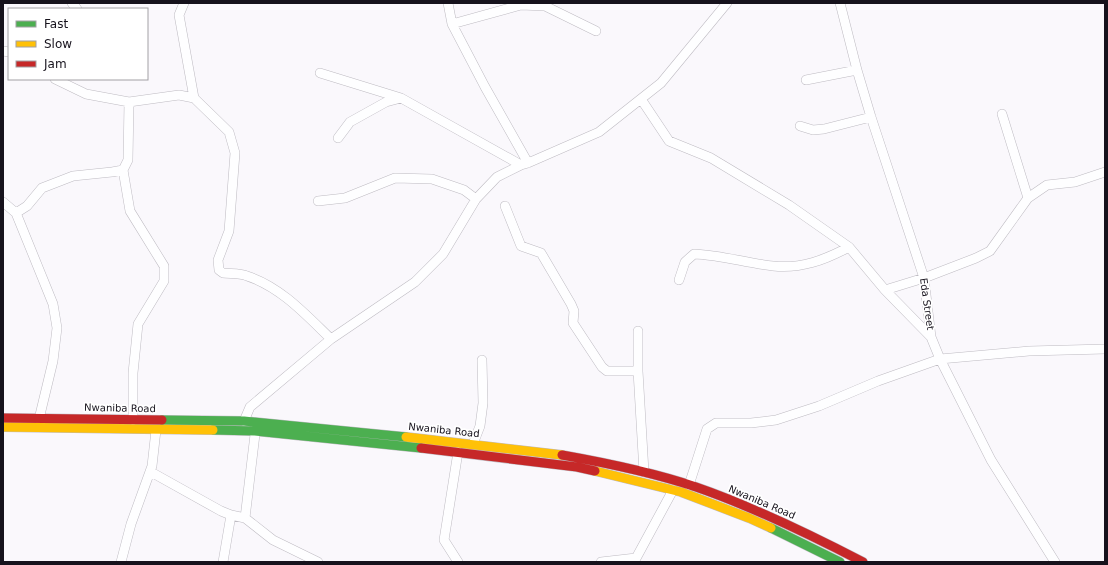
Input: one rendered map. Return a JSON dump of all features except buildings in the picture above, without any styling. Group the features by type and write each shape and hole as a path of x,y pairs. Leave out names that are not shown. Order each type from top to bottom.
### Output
{"main road":[{"name":"Nwaniba Road","path":"3,418 244,421 279,423 572,456 644,472 689,485 762,512 863,562"},
{"path":"3,427 255,431 458,452 577,467 673,490 748,518 840,562"}],"street":[{"path":"184,3 178,15 194,98"},
{"path":"448,3 452,24 525,164"},
{"path":"244,421 250,407 331,339 415,282 443,254 476,199 497,177 599,132 661,83 727,3"},
{"name":"Eda Street","path":"840,3 871,117 924,278 931,337 940,359 991,460 1055,562"},
{"path":"452,24 521,5 545,6 596,31"},
{"path":"806,80 857,70"},
{"path":"320,73 401,98 525,164"},
{"path":"57,80 86,94 129,102 179,95 194,98 229,132 235,153 228,231 218,260 220,270 222,273 246,275 275,290 298,307 331,339"},
{"path":"338,138 350,122 386,102 401,98"},
{"path":"641,98 669,141 711,158 789,205 849,247 884,290 931,337"},
{"path":"129,102 128,160 122,170 130,211 164,266 164,281 138,324 133,373 133,420"},
{"path":"1002,114 1028,198"},
{"path":"800,126 813,130 824,129 871,117"},
{"path":"16,212 27,206 42,188 73,176 122,170"},
{"path":"884,290 924,278 990,251 1028,198 1047,185 1075,182 1105,172"},
{"path":"318,200 345,198 395,178 432,179 464,190 476,199"},
{"path":"3,202 16,212 53,304 57,328 53,361 39,419"},
{"path":"505,206 521,246 541,253 571,304 574,311 573,323 602,367 607,371 638,371"},
{"path":"679,280 685,262 694,254 714,255 774,266 805,265 828,258 849,247"},
{"path":"638,331 638,371 644,472"},
{"path":"689,485 707,429 716,423 751,423 776,420 819,406 878,381 940,359 1029,351 1105,349"},
{"path":"473,444 480,426 483,403 482,360"},
{"path":"245,518 256,422"},
{"path":"121,562 131,524 151,472 156,430"},
{"path":"458,452 444,540 458,562"},
{"path":"151,472 231,515 245,518 273,540 318,562"},
{"path":"601,562 635,560 673,490"},
{"path":"223,562 231,515"}],"traffic: fast":[{"path":"162,420 244,421 406,437"},
{"path":"213,430 255,431 421,448"},
{"path":"771,528 840,562"}],"traffic: slow":[{"path":"3,427 213,430"},
{"path":"406,437 562,455"},
{"path":"595,471 681,492 771,528"}],"traffic: jam":[{"path":"3,418 162,420"},
{"path":"421,448 577,467 595,471"},
{"path":"562,455 629,468 696,487 739,503 822,541 863,562"}]}
